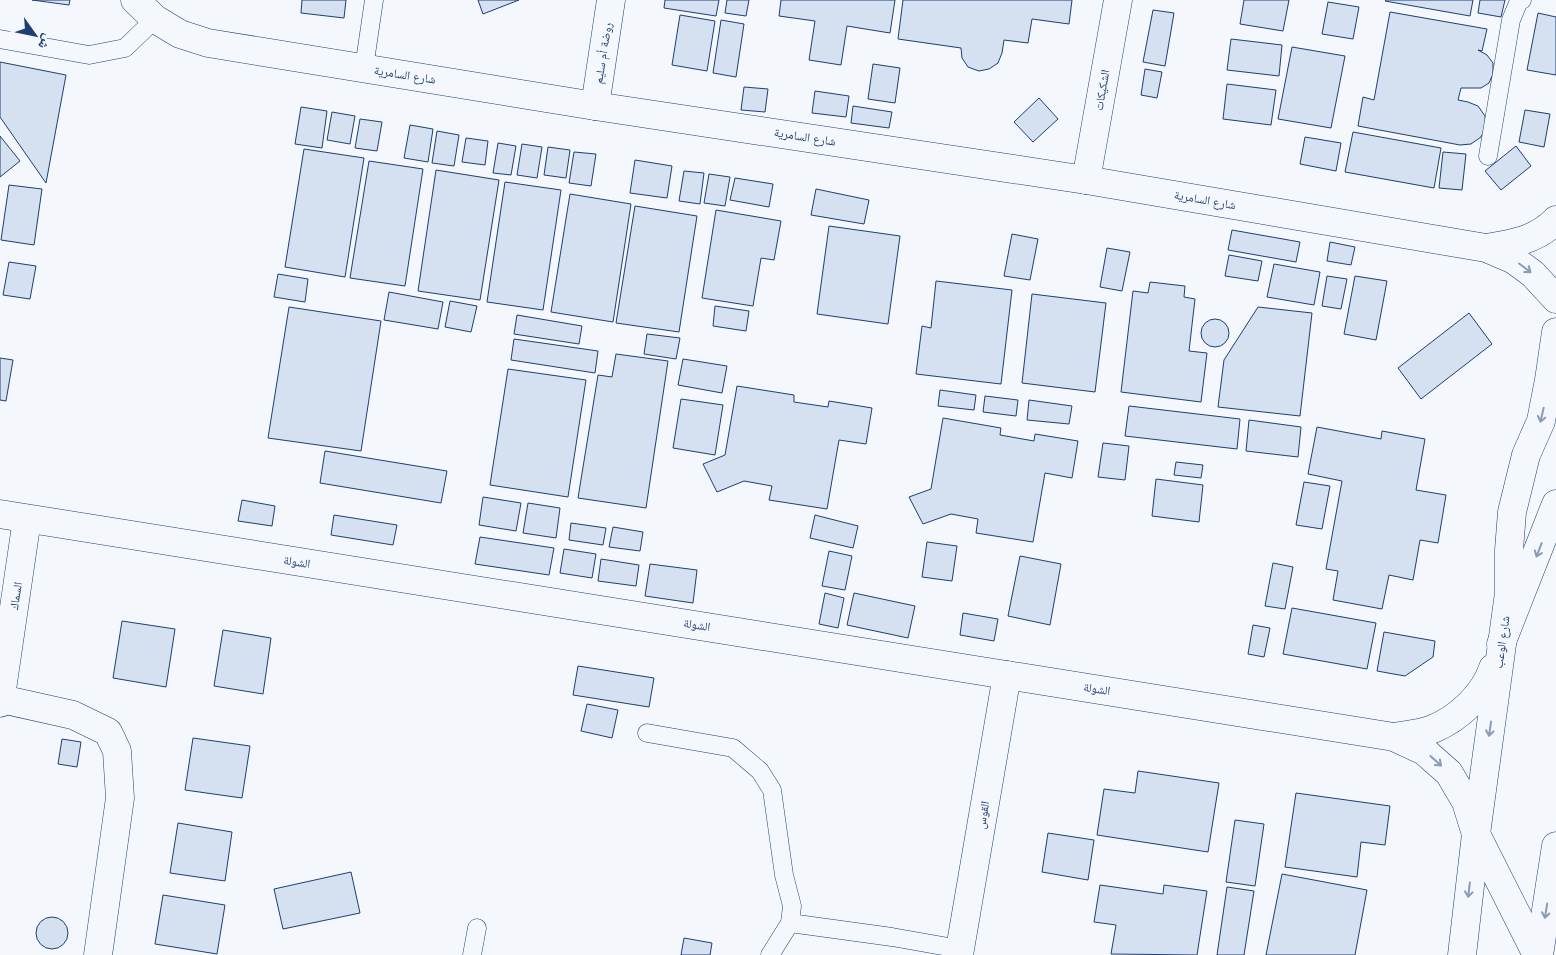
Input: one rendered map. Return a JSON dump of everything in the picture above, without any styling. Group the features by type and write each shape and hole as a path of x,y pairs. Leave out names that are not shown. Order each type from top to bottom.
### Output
{"street":[{"name":"شارع السامرية","path":"135,0 155,19 180,34 208,43 595,106 1086,180 1486,248 1514,260 1532,274 1556,299"},
{"name":"روضة أم سليم","path":"595,106 612,0"},
{"name":"الشكيكات","path":"1086,180 1118,0"},
{"name":"شارع السامرية","path":"1486,248 1517,244 1547,230 1556,220"},
{"name":"شارع الوعب","path":"1462,955 1508,594 1512,512 1526,455 1540,421 1549,380 1556,332"},
{"path":"1501,644 1556,504"},
{"name":"الشولة","path":"0,514 1394,737 1424,751 1449,773 1466,802 1476,834"},
{"name":"السماك","path":"0,703 27,519"},
{"name":"الشولة","path":"1394,737 1432,730 1465,710 1489,680 1501,644"},
{"name":"القوس","path":"960,952 1007,675"},
{"path":"1,699 73,715 82,719 108,732 117,751 120,798 98,955"},
{"path":"1476,834 1538,955"},
{"path":"1538,955 1556,846"}],"lane":[{"path":"364,68 374,0"},
{"path":"1488,156 1511,20 1519,1 1522,0"},
{"path":"0,39 89,55 125,48 155,19"},
{"path":"647,734 733,748 760,771 772,790 784,875 792,906 790,923 770,955"},
{"path":"790,923 892,937 960,952"},
{"path":"472,955 477,928"}],"building":[{"path":"32,0 70,0 69,5"},
{"path":"302,0 346,0 344,18 301,13"},
{"path":"478,0 519,0 483,14"},
{"path":"665,0 719,0 716,16 664,8"},
{"path":"727,0 749,0 746,16 725,13"},
{"path":"781,0 895,0 890,33 847,26 841,65 809,60 815,21 779,16"},
{"path":"903,0 1072,0 1069,24 1032,19 1028,43 1004,40 998,63 989,69 979,71 968,67 962,58 961,48 898,39"},
{"path":"1244,0 1289,0 1283,31 1240,24"},
{"path":"1386,0 1473,0 1470,16"},
{"path":"1480,0 1505,0 1501,17 1478,13"},
{"path":"1328,2 1359,7 1353,39 1322,34"},
{"path":"1153,10 1174,13 1165,66 1143,62"},
{"path":"1390,12 1487,29 1482,51 1478,50 1487,55 1493,63 1493,74 1489,83 1481,88 1461,88 1458,100 1478,106 1485,116 1486,127 1481,137 1471,144 1460,145 1358,126 1363,97 1374,100"},
{"path":"1538,13 1556,17 1556,75 1527,70"},
{"path":"680,15 715,21 707,71 672,65"},
{"path":"721,20 744,24 736,77 713,73"},
{"path":"1231,39 1282,45 1279,76 1227,70"},
{"path":"1292,47 1345,56 1331,128 1278,119"},
{"path":"0,62 66,75 46,183 0,117"},
{"path":"873,64 900,68 895,103 868,99"},
{"path":"1145,69 1162,72 1157,98 1141,95"},
{"path":"1227,84 1276,90 1271,125 1223,119"},
{"path":"744,87 768,89 765,112 741,110"},
{"path":"815,91 849,96 846,117 812,113"},
{"path":"1039,98 1058,119 1033,142 1014,122"},
{"path":"853,106 892,112 889,128 851,123"},
{"path":"301,107 327,111 322,148 295,144"},
{"path":"1525,110 1550,114 1544,147 1519,142"},
{"path":"332,112 355,116 350,144 327,140"},
{"path":"360,119 382,122 377,151 355,148"},
{"path":"410,125 433,129 428,162 404,158"},
{"path":"437,131 459,135 454,166 432,163"},
{"path":"1353,132 1441,148 1434,188 1345,172"},
{"path":"0,136 20,161 0,177"},
{"path":"1305,137 1341,143 1336,171 1300,164"},
{"path":"466,138 488,141 485,165 462,162"},
{"path":"498,143 516,146 511,175 493,173"},
{"path":"522,144 542,147 537,178 517,175"},
{"path":"1516,146 1531,166 1501,190 1485,171"},
{"path":"548,147 570,150 566,178 544,175"},
{"path":"304,149 364,158 345,277 285,267"},
{"path":"574,152 596,154 591,186 569,183"},
{"path":"1443,152 1466,154 1462,190 1439,188"},
{"path":"635,160 672,166 667,198 630,193"},
{"path":"369,161 423,169 405,286 350,278"},
{"path":"436,170 499,180 480,300 418,291"},
{"path":"684,171 704,173 700,204 679,201"},
{"path":"709,174 730,177 725,206 704,203"},
{"path":"735,178 773,184 769,207 730,200"},
{"path":"505,182 561,190 543,310 487,302"},
{"path":"9,185 42,189 34,245 1,240"},
{"path":"816,189 869,200 864,224 811,215"},
{"path":"570,194 631,204 613,322 551,312"},
{"path":"635,206 697,216 679,332 616,323"},
{"path":"716,210 781,221 774,260 761,258 753,306 702,298"},
{"path":"829,226 900,236 888,324 817,314"},
{"path":"1232,230 1300,242 1296,262 1228,250"},
{"path":"1012,234 1038,239 1030,280 1004,276"},
{"path":"1330,242 1355,247 1351,265 1327,261"},
{"path":"1107,248 1130,252 1122,291 1100,287"},
{"path":"1229,255 1262,261 1258,281 1225,276"},
{"path":"9,262 36,266 30,299 3,295"},
{"path":"1274,264 1320,272 1314,305 1267,297"},
{"path":"278,274 308,279 305,302 274,297"},
{"path":"1327,276 1347,279 1341,309 1322,306"},
{"path":"1355,276 1387,281 1376,340 1344,334"},
{"path":"936,281 1012,290 1001,384 916,374 922,326 931,328"},
{"path":"1150,282 1185,286 1184,297 1195,299 1189,351 1207,353 1201,402 1121,392 1133,291 1148,293"},
{"path":"389,292 443,302 438,329 384,320"},
{"path":"1032,294 1106,303 1095,392 1022,383"},
{"path":"450,301 477,306 471,332 445,327"},
{"path":"715,306 749,311 746,331 713,326"},
{"path":"289,307 381,321 361,451 268,438"},
{"path":"1258,307 1312,313 1300,416 1218,407 1224,360"},
{"path":"1469,313 1492,344 1421,399 1398,368"},
{"path":"517,315 582,326 579,344 514,334"},
{"path":"1215,319 1225,323 1229,333 1225,343 1215,347 1205,343 1201,333 1205,323"},
{"path":"647,334 680,338 676,359 644,354"},
{"path":"514,339 598,351 595,373 511,360"},
{"path":"616,354 668,361 646,508 578,498 598,375 612,377"},
{"path":"0,358 13,360 6,401 0,400"},
{"path":"683,359 727,366 722,393 678,385"},
{"path":"508,369 586,380 568,497 490,485"},
{"path":"737,386 794,395 794,402 828,407 829,401 872,408 866,444 839,440 827,509 769,500 772,486 744,481 717,492 703,464 725,455"},
{"path":"940,390 976,395 974,410 938,406"},
{"path":"985,396 1018,400 1016,416 983,412"},
{"path":"681,399 723,405 715,455 673,448"},
{"path":"1029,400 1072,406 1069,424 1027,420"},
{"path":"1129,406 1240,419 1237,449 1125,436"},
{"path":"943,418 1001,428 1000,435 1034,441 1035,434 1078,441 1072,478 1045,473 1033,542 976,533 978,519 951,514 923,524 909,497 931,489"},
{"path":"1249,420 1301,427 1298,457 1246,451"},
{"path":"1317,427 1381,439 1382,431 1425,439 1416,490 1446,495 1438,543 1420,540 1413,580 1389,575 1382,609 1333,600 1338,571 1326,569 1342,481 1308,474"},
{"path":"1103,443 1129,446 1125,480 1098,477"},
{"path":"325,451 447,471 441,503 320,483"},
{"path":"1176,462 1203,465 1201,478 1174,475"},
{"path":"1156,479 1203,485 1199,522 1152,516"},
{"path":"1304,482 1330,486 1322,529 1296,525"},
{"path":"483,497 521,503 516,531 479,525"},
{"path":"242,500 275,506 272,526 238,521"},
{"path":"528,503 560,508 556,538 523,533"},
{"path":"334,515 397,525 393,545 331,535"},
{"path":"815,515 858,526 853,548 810,538"},
{"path":"571,523 606,528 603,545 569,540"},
{"path":"613,527 643,532 640,551 609,547"},
{"path":"480,537 554,548 549,575 475,564"},
{"path":"927,542 957,546 952,581 922,577"},
{"path":"564,549 596,554 592,578 560,573"},
{"path":"829,551 852,556 845,590 822,586"},
{"path":"1020,556 1061,564 1050,625 1008,616"},
{"path":"601,559 639,565 636,586 598,581"},
{"path":"1273,563 1293,567 1285,609 1265,606"},
{"path":"650,564 697,570 693,603 645,596"},
{"path":"825,593 844,598 838,628 819,624"},
{"path":"854,593 915,606 908,638 847,625"},
{"path":"1292,608 1376,623 1367,669 1283,654"},
{"path":"963,613 998,619 994,641 960,635"},
{"path":"122,621 175,629 166,687 113,678"},
{"path":"1253,625 1270,628 1264,657 1248,654"},
{"path":"223,630 271,638 263,694 214,686"},
{"path":"1384,632 1435,641 1433,657 1405,676 1377,671"},
{"path":"578,666 654,678 649,707 573,695"},
{"path":"587,704 618,710 612,738 581,731"},
{"path":"193,738 250,746 242,798 185,790"},
{"path":"62,739 81,742 77,767 58,764"},
{"path":"1138,771 1219,783 1208,852 1097,835 1104,789 1135,793"},
{"path":"1296,793 1390,806 1385,845 1361,842 1357,877 1285,867"},
{"path":"1235,820 1264,824 1255,886 1226,882"},
{"path":"178,823 232,832 225,881 170,873"},
{"path":"1048,833 1094,840 1088,880 1042,872"},
{"path":"351,872 360,913 283,929 274,889"},
{"path":"1282,874 1367,890 1355,955 1266,955"},
{"path":"1100,885 1163,894 1164,885 1207,891 1197,955 1111,954 1116,925 1094,922"},
{"path":"1227,887 1254,891 1244,955 1217,955"},
{"path":"163,895 225,905 217,954 155,944"},
{"path":"52,917 64,921 68,933 64,945 52,949 40,945 36,933 40,921"},
{"path":"684,938 712,943 710,955 681,955"}]}
